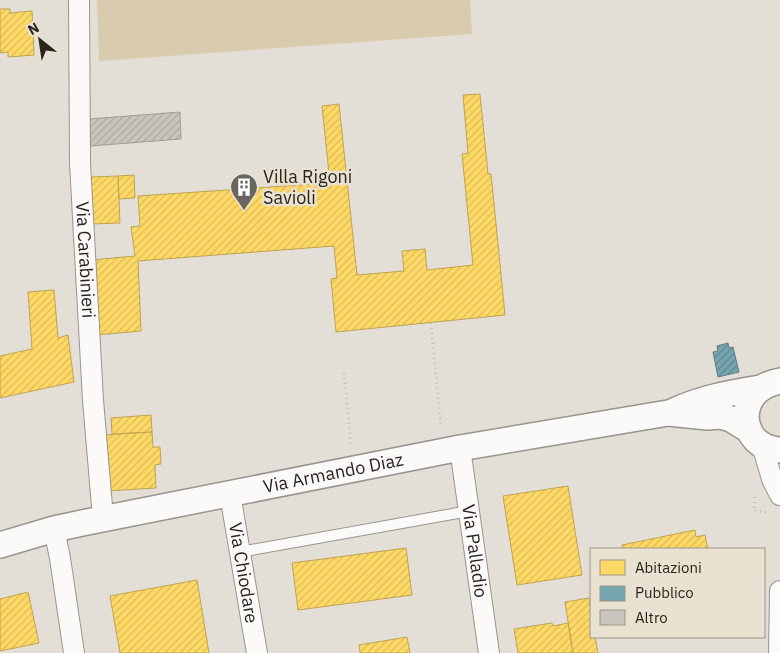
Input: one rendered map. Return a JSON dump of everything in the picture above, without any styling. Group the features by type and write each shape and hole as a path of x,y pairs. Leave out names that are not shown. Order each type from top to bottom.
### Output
{"street":[{"name":"Via Carabinieri","path":"79,0 80,163 93,400 103,518"},
{"name":"Via Armando Diaz","path":"0,545 54,529 103,518 460,448 668,413 690,403 723,394 770,385"},
{"path":"770,385 752,396 747,407 746,418 764,442 772,479 780,495"},
{"name":"Via Armando Diaz","path":"668,413 708,417 720,416 731,419 764,442"},
{"name":"Via Palladio","path":"460,448 489,653"},
{"name":"Via Chiodare","path":"230,494 257,653"},
{"path":"54,529 74,653"},
{"path":"779,653 780,591"}],"lane":[{"path":"240,552 469,511"}],"path":[{"path":"430,323 441,427"},
{"path":"344,373 351,444"}],"shaded area":[{"path":"97,0 470,0 472,34 99,61"}],"building: Abitazioni":[{"path":"0,9 10,9 10,13 32,11 34,55 8,57 8,52 0,53"},
{"name":"Villa Rigoni Savioli","path":"480,94 488,174 491,174 505,315 336,332 331,279 337,278 334,246 138,261 141,331 95,335 92,260 135,256 131,227 140,226 138,196 330,183 322,106 339,104 357,275 404,271 402,251 425,249 427,270 473,265 462,154 468,153 463,95"},
{"path":"134,175 135,198 119,199 118,176"},
{"path":"118,176 120,223 93,224 91,177"},
{"path":"54,290 58,338 68,335 74,382 0,398 0,356 32,349 28,292"},
{"path":"151,415 152,432 112,434 111,418"},
{"path":"152,432 153,447 160,447 161,464 155,465 156,488 106,491 103,435"},
{"path":"568,486 582,575 517,585 503,496"},
{"path":"695,530 696,537 705,535 708,548 623,548 622,545"},
{"path":"406,548 412,595 298,610 292,563"},
{"path":"197,580 209,653 120,653 110,596"},
{"path":"28,592 39,643 0,651 0,599"},
{"path":"589,598 590,638 595,638 598,653 573,653 565,602"},
{"path":"552,623 553,626 568,623 573,653 518,653 514,629"},
{"path":"407,637 410,653 360,653 359,645"}],"building: Pubblico":[{"path":"728,343 729,348 733,347 739,372 718,377 713,352 718,351 717,346"}],"building: Altro":[{"path":"180,112 181,139 90,146 89,119"}],"place":[{"name":"Villa Rigoni Savioli","path":"244,211"}]}
